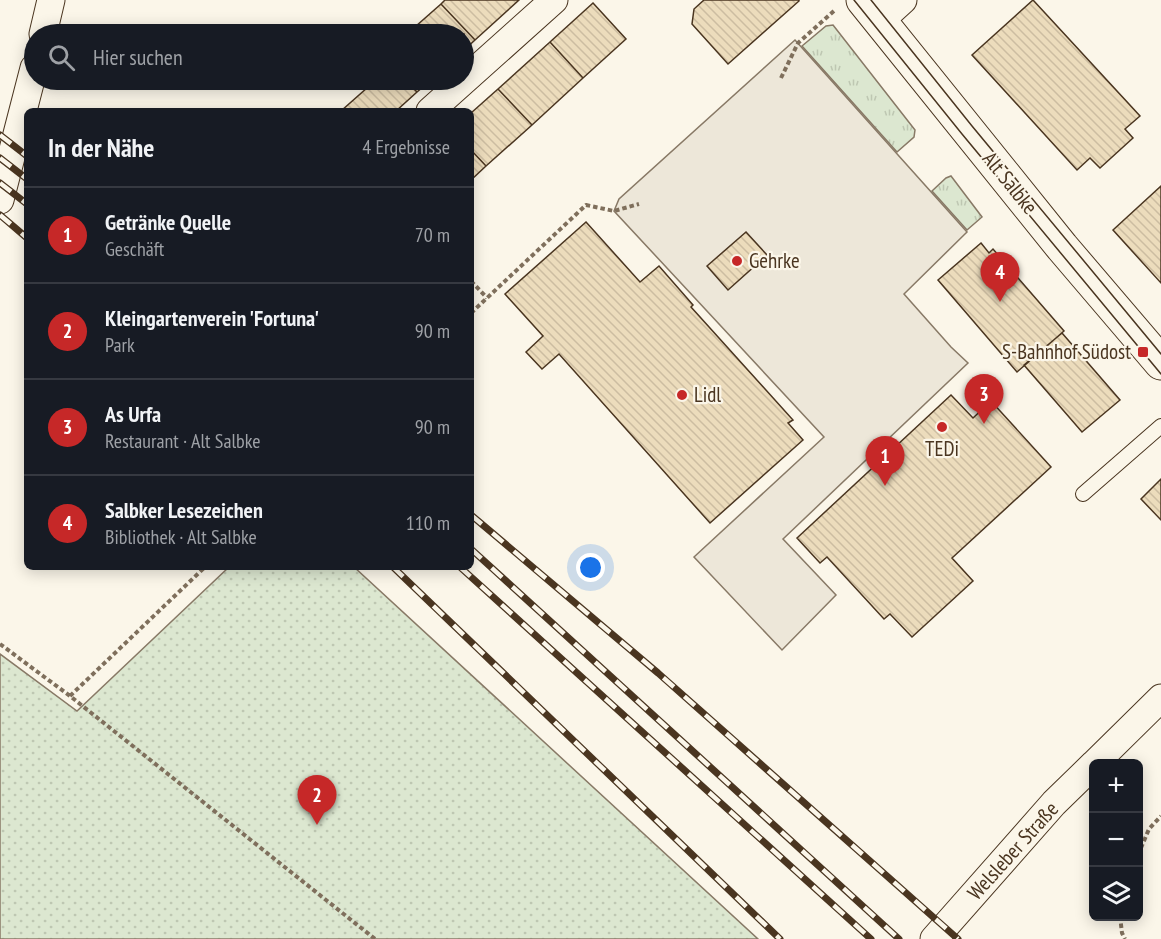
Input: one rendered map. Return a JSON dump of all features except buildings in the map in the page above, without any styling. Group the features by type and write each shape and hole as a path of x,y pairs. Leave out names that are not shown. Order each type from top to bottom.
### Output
{"main road":[{"name":"Alt Salbke","path":"872,7 1062,247 1161,363"}],"street":[{"path":"45,24 51,0"},
{"path":"474,72 554,0"},
{"path":"0,200 28,90"},
{"path":"433,108 453,90"},
{"name":"Welsleber Straße","path":"1099,759 1161,698"},
{"name":"Welsleber Straße","path":"934,939 1054,804 1089,769"}],"lane":[{"path":"1083,494 1161,426"}],"path":[{"path":"781,78 798,43 872,7"},
{"path":"474,310 586,205 614,211 639,204"},
{"path":"474,284 487,298"},
{"path":"69,696 202,570"},
{"path":"0,644 375,939"},
{"path":"1143,843 1149,829 1161,816"},
{"path":"1121,921 1125,939"}],"green space":[{"path":"833,25 915,130 914,137 897,152 802,46 826,26"},
{"path":"951,176 982,217 967,230 932,191"},
{"path":"226,570 357,570 758,939 0,939 0,654 77,711"}],"shaded area":[{"path":"795,40 967,232 904,294 968,363 783,539 836,595 782,650 694,557 824,437 614,211 619,199"}],"tram line":[{"path":"854,0 1161,374"},
{"path":"871,0 1161,354"}],"railway":[{"path":"0,135 24,154"},
{"path":"0,158 24,177"},
{"path":"0,183 24,202"},
{"path":"0,215 24,235"},
{"path":"474,518 658,673 958,939"},
{"path":"474,552 899,939"},
{"path":"396,570 780,939"},
{"path":"463,570 871,939"}],"place":[{"name":"Gehrke","path":"737,261"},
{"name":"Salbker Lesezeichen","path":"1000,302"},
{"name":"S-Bahnhof Südost","path":"1143,352"},
{"name":"Lidl","path":"682,395"},
{"name":"As Urfa","path":"984,424"},
{"name":"TEDi","path":"942,427"},
{"name":"Getränke Quelle","path":"885,486"},
{"name":"Kleingartenverein 'Fortuna'","path":"317,825"}]}
